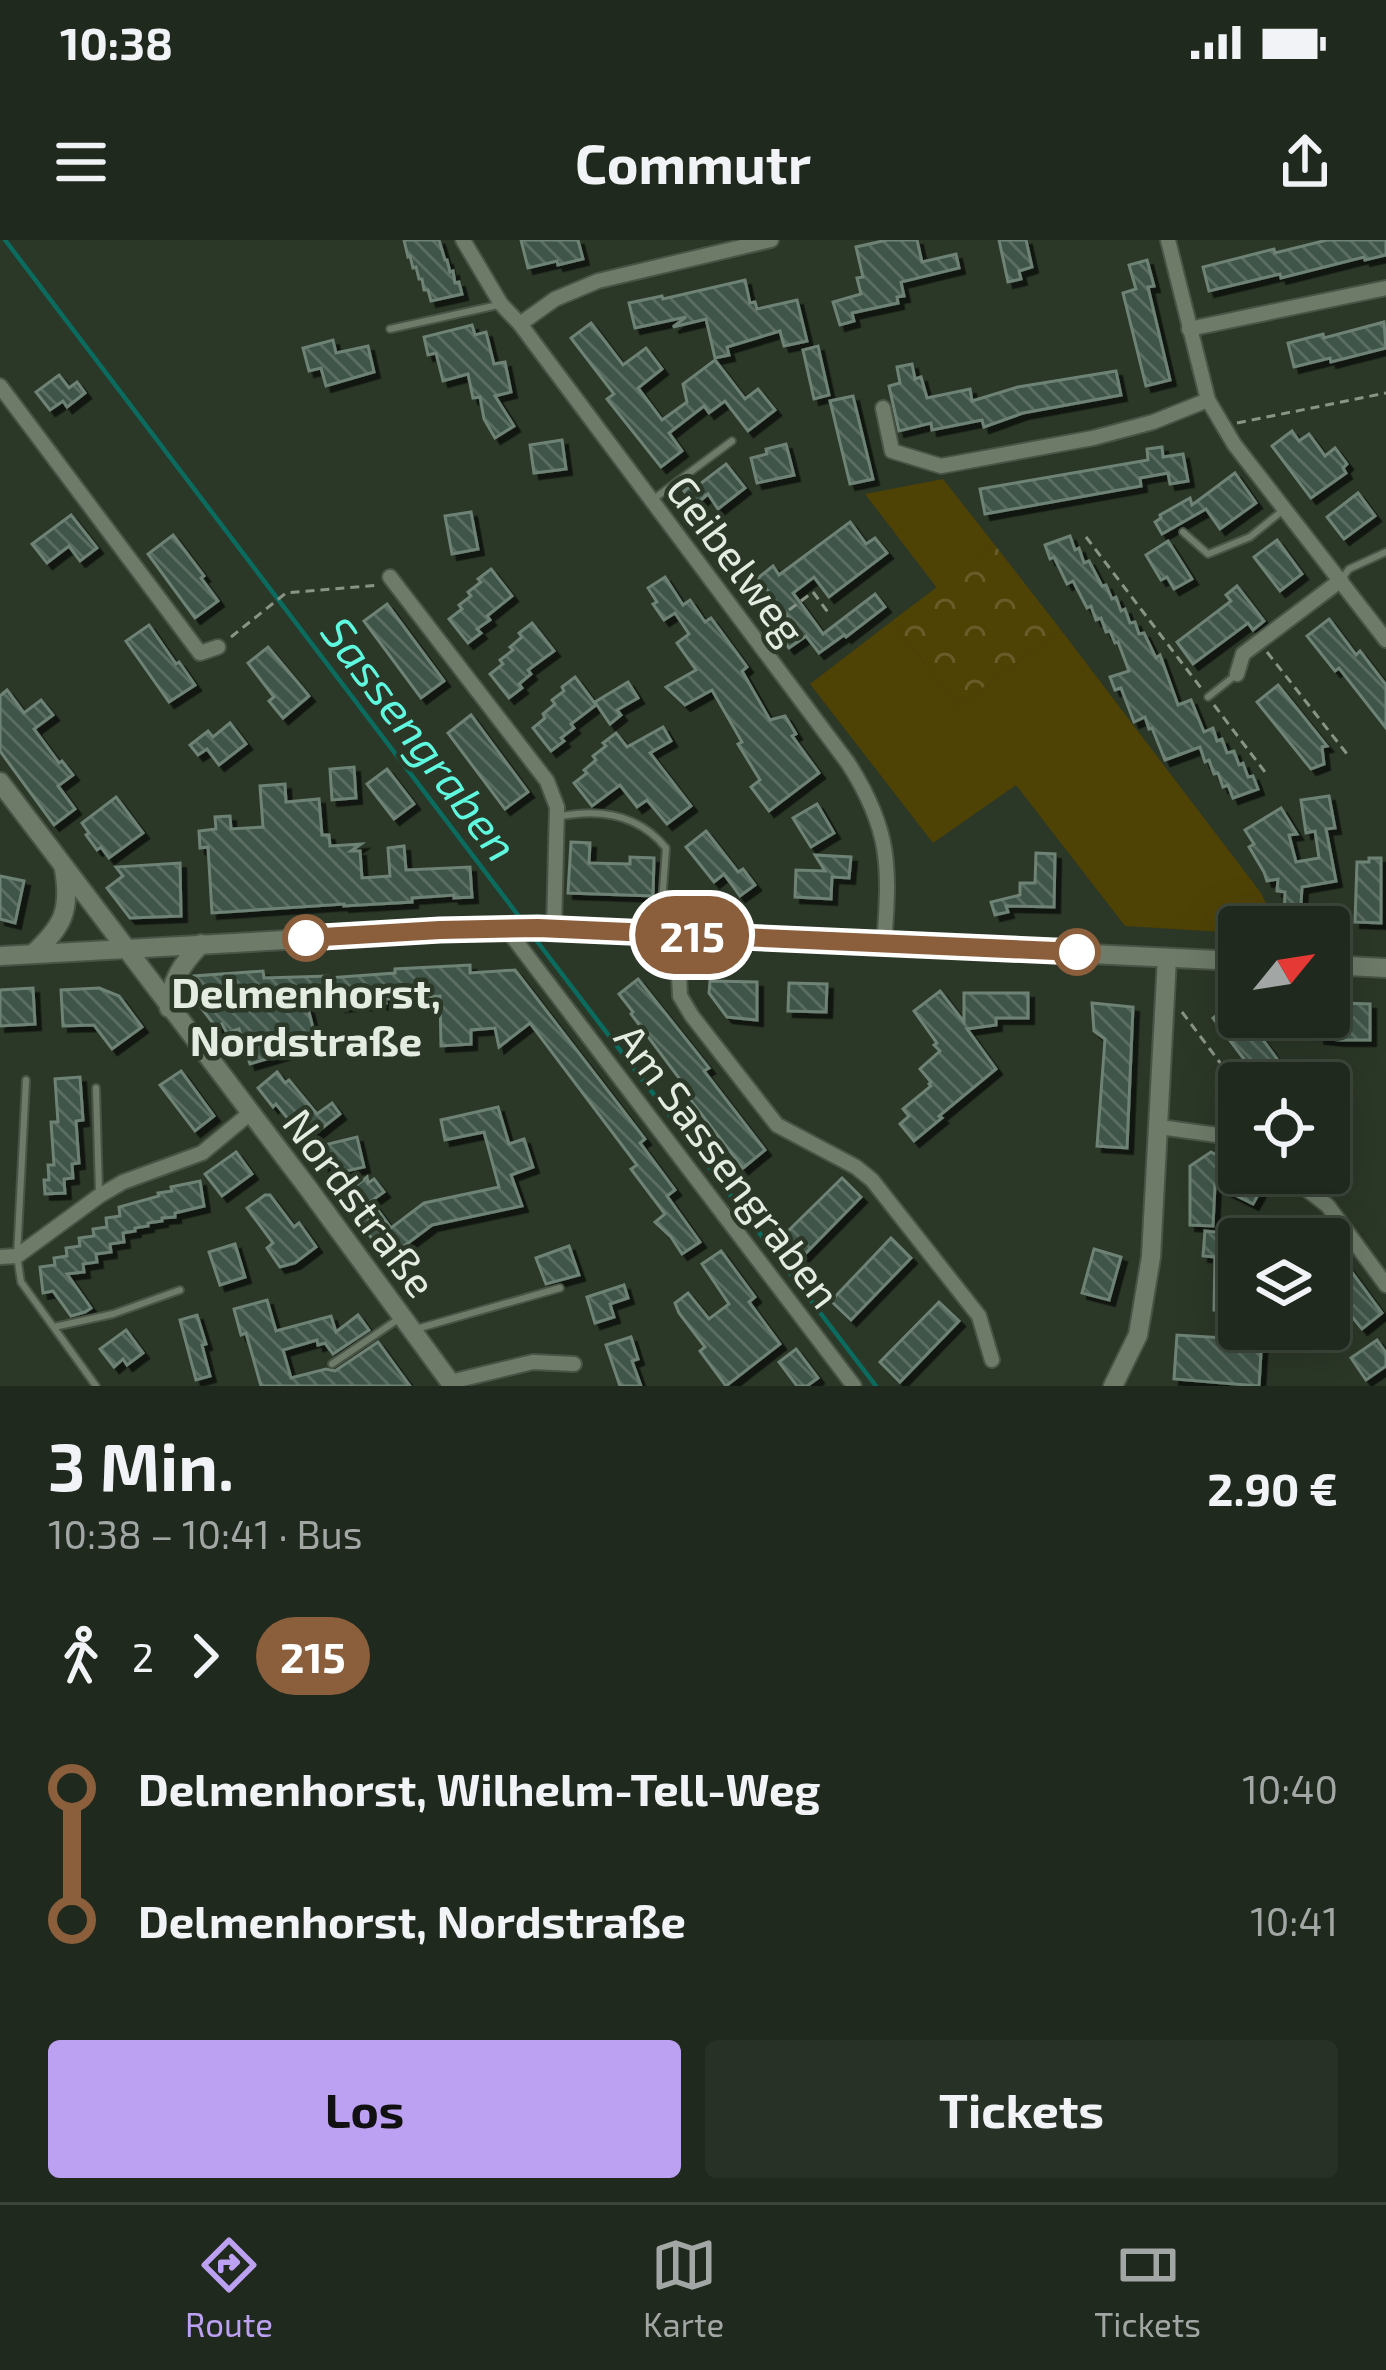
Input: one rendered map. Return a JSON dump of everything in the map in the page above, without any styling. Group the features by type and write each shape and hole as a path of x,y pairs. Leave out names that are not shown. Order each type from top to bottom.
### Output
{"street":[{"name":"Geibelweg","path":"463,240 501,304 520,323 872,799 889,880 884,944"},
{"path":"520,323 555,299 598,281 771,240"},
{"path":"1168,240 1208,400 1234,444 1386,640"},
{"path":"1189,329 1386,288"},
{"path":"0,386 200,653 218,647"},
{"path":"883,408 892,452 940,466 1093,438 1153,422 1208,400"},
{"path":"390,577 547,781 557,817 546,928"},
{"path":"1237,674 1243,654 1340,580"},
{"name":"Nordstraße","path":"0,782 452,1384"},
{"path":"32,954 64,916 64,869"},
{"name":"Am Sassengraben","path":"512,928 854,1386"},
{"path":"0,956 546,928 1218,960"},
{"path":"668,934 680,996 692,1016 777,1125 872,1180 979,1316 992,1360"},
{"path":"169,1008 175,978 201,944"},
{"path":"1113,1386 1138,1335 1151,1257 1167,958"},
{"path":"1350,966 1386,968"},
{"path":"0,1257 17,1256 123,1182 202,1153 249,1114"},
{"path":"1160,1127 1218,1135"},
{"path":"1313,1194 1328,1206 1386,1285"},
{"path":"452,1384 533,1362 574,1364"}],"lane":[{"path":"391,329 501,304"},
{"path":"652,500 732,441"},
{"path":"1183,532 1208,554 1250,537 1285,509"},
{"path":"1340,580 1349,568 1386,552"},
{"path":"1208,697 1237,674"},
{"path":"557,817 631,818 653,832 666,848 668,934"},
{"path":"26,1080 17,1256 21,1282 96,1386"},
{"path":"96,1088 99,1196"},
{"path":"332,1364 407,1323 560,1288"},
{"path":"54,1328 113,1314 180,1290"}],"path":[{"path":"1223,425 1386,393"},
{"path":"1086,537 1265,772"},
{"path":"218,647 286,593 377,587 390,577"},
{"path":"754,637 813,592 830,615"},
{"path":"1258,641 1347,754"},
{"path":"1166,992 1219,1062"}],"green space":[{"path":"943,479 994,544 937,588 865,494"},
{"path":"994,544 1061,630 958,706 892,621"},
{"path":"892,621 958,706 1061,630 1268,906 1218,906 1218,932 1125,926 1016,785 933,843 810,684"}],"building":[{"path":"404,240 439,240 462,294 431,301"},
{"path":"521,240 578,240 583,259 528,268"},
{"path":"917,240 922,262 956,254 959,268 901,282 904,296 897,297 898,303 852,313 854,321 840,325 833,302 861,294 857,278 863,277 856,247"},
{"path":"999,240 1026,240 1032,267 1019,271 1021,279 1008,282"},
{"path":"1327,240 1386,240 1386,255 1209,291 1203,267"},
{"path":"1147,260 1154,286 1148,287 1170,380 1146,386 1123,293 1136,289 1129,265"},
{"path":"745,280 750,303 755,302 757,309 797,300 807,341 784,346 780,331 727,347 729,355 715,358 706,319 673,327 686,317 635,328 629,303"},
{"path":"1384,322 1386,348 1294,367 1288,343"},
{"path":"591,323 623,365 646,348 662,369 638,388 662,420 687,402 683,384 715,360 745,399 758,389 775,410 748,431 725,401 709,413 704,406 669,433 682,451 661,467 607,399 614,394 571,338"},
{"path":"472,325 475,335 486,332 494,364 505,362 511,392 495,396 514,426 495,438 484,419 480,397 473,398 468,374 443,381 436,353 428,355 424,337"},
{"path":"333,340 336,353 368,346 374,372 326,386 321,368 309,371 303,348"},
{"path":"818,346 829,395 814,399 803,350"},
{"path":"912,364 927,398 970,389 972,401 1018,387 1116,371 1121,395 1023,413 984,427 982,420 932,430 931,423 899,431 889,386 900,383 897,367"},
{"path":"59,375 69,388 77,382 85,393 67,407 63,401 50,410 36,392"},
{"path":"853,396 873,479 850,484 830,401"},
{"path":"1292,431 1299,441 1309,434 1325,456 1335,448 1347,464 1346,473 1311,498 1272,446"},
{"path":"562,440 566,469 534,473 530,445"},
{"path":"786,444 794,475 757,483 751,458"},
{"path":"1162,447 1163,457 1183,454 1188,481 1170,484 1168,473 1140,478 1141,486 985,514 980,489 1148,460 1147,449"},
{"path":"726,464 745,488 718,509 708,494 695,505 684,491"},
{"path":"1235,473 1256,503 1220,529 1206,509 1162,534 1155,522 1160,515 1190,498 1192,505"},
{"path":"1358,493 1375,516 1344,539 1327,517"},
{"path":"471,512 478,549 452,554 445,516"},
{"path":"71,515 97,548 80,561 69,546 47,563 32,544"},
{"path":"850,522 866,544 875,538 887,553 829,597 814,577 793,593 823,634 875,594 885,607 819,653 806,636 789,648 780,636 794,625 758,578 773,566 779,575"},
{"path":"173,535 218,601 195,618 148,554"},
{"path":"1070,536 1084,563 1089,561 1130,623 1135,622 1139,634 1144,633 1156,658 1160,655 1178,705 1191,700 1204,732 1213,728 1217,741 1222,739 1227,753 1234,751 1258,789 1233,798 1209,760 1205,762 1200,747 1165,760 1145,717 1134,722 1121,688 1115,690 1110,677 1129,671 1118,642 1106,632 1101,618 1096,620 1091,606 1087,608 1073,581 1067,584 1045,545"},
{"path":"1277,540 1302,574 1280,591 1254,557"},
{"path":"1168,541 1192,579 1174,589 1167,577 1161,580 1146,555"},
{"path":"491,569 512,596 487,616 490,620 477,629 481,633 468,643 449,619"},
{"path":"665,577 683,605 690,600 705,622 711,618 747,667 742,671 770,720 785,716 796,734 792,736 819,773 769,811 751,787 760,780 712,690 685,705 666,687 696,670 677,643 689,634 675,613 664,620 653,604 657,602 648,588"},
{"path":"1237,586 1264,621 1253,630 1248,623 1193,664 1177,642 1231,601 1226,595"},
{"path":"387,604 444,681 421,698 364,621"},
{"path":"1329,619 1386,685 1386,728 1307,636"},
{"path":"532,623 554,651 528,670 531,674 519,684 522,688 509,698 490,674 513,650 510,647 522,637 519,633"},
{"path":"149,625 195,685 169,702 126,641"},
{"path":"268,647 309,696 283,718 269,701 274,697 248,663"},
{"path":"575,677 596,705 571,724 574,728 551,751 533,728 555,704 552,700 564,691 562,687"},
{"path":"628,682 638,698 617,710 621,715 610,724 595,702"},
{"path":"1278,685 1327,746 1322,747 1324,764 1311,769 1257,702"},
{"path":"7,690 24,713 41,700 53,715 34,729 73,775 58,786 75,809 54,825 0,751 0,696"},
{"path":"471,715 528,792 505,809 448,733"},
{"path":"230,723 246,744 219,765 207,749 198,755 190,745 208,731 213,737"},
{"path":"663,727 671,741 650,753 691,806 667,824 647,800 637,807 620,785 592,806 574,783 587,773 584,770 596,760 593,756 606,746 603,743 616,733 627,747"},
{"path":"354,767 356,798 332,800 330,769"},
{"path":"387,769 414,804 394,819 367,784"},
{"path":"285,784 286,802 319,799 322,835 329,835 330,846 361,844 351,851 360,851 362,878 390,876 388,848 404,846 406,870 470,867 472,897 212,913 208,847 200,848 199,831 216,829 215,817 230,816 231,829 263,827 260,786"},
{"path":"1329,796 1335,828 1326,829 1336,881 1302,887 1301,906 1285,906 1285,892 1277,891 1278,879 1267,881 1245,830 1281,808 1297,834 1289,835 1296,862 1319,858 1315,831 1306,833 1301,800"},
{"path":"116,797 143,833 109,858 101,847 97,850 82,823"},
{"path":"817,804 834,833 811,847 793,818"},
{"path":"706,831 738,872 743,869 755,885 740,896 724,874 714,882 686,847"},
{"path":"571,842 590,843 589,863 630,864 630,857 654,858 653,896 568,893"},
{"path":"1036,853 1055,854 1054,907 1006,906 1008,912 995,915 991,902 1020,895 1020,883 1035,883"},
{"path":"815,855 851,857 849,878 832,877 831,899 795,897 796,870 825,871"},
{"path":"1369,858 1381,858 1381,923 1355,922 1357,862 1369,862"},
{"path":"180,863 181,916 130,918 107,888 123,876 116,867"},
{"path":"0,876 24,881 15,923 0,919"},
{"path":"470,965 470,973 515,970 645,1139 640,1143 675,1190 667,1196 700,1242 682,1254 655,1222 665,1214 631,1169 637,1165 530,1023 499,1047 495,1028 471,1030 471,1044 441,1046 440,996 340,1006 340,999 307,1004 317,1044 250,1064 239,1029 227,1033 222,1024 216,1027 195,1000 194,976 263,971 264,978 328,978"},
{"path":"638,979 709,1068 704,1071 765,1150 743,1168 682,1089 685,1086 619,994"},
{"path":"710,981 757,982 757,1020 727,1017 709,993"},
{"path":"789,983 827,984 826,1012 788,1011"},
{"path":"33,988 35,1024 0,1026 0,990"},
{"path":"99,988 119,996 142,1027 112,1049 94,1025 63,1026 61,990"},
{"path":"940,991 964,1022 964,993 1028,993 1028,1018 996,1018 996,1025 967,1029 996,1069 914,1141 900,1124 909,1116 903,1109 931,1086 920,1069 940,1051 914,1011"},
{"path":"1092,1003 1133,1007 1127,1148 1097,1146 1105,1039 1094,1031"},
{"path":"1350,1003 1370,1004 1370,1040 1319,1038 1350,1038"},
{"path":"1228,1038 1262,1038 1279,1062 1246,1062"},
{"path":"181,1071 214,1116 195,1131 160,1085"},
{"path":"277,1072 317,1114 332,1103 340,1114 306,1141 258,1088"},
{"path":"80,1077 79,1163 72,1164 73,1178 64,1179 65,1193 45,1194 48,1165 54,1165 51,1122 58,1122 55,1079"},
{"path":"498,1107 509,1144 524,1139 533,1167 511,1175 522,1206 432,1225 387,1259 341,1197 367,1177 368,1183 374,1179 384,1192 371,1201 391,1228 424,1203 499,1187 484,1132 445,1140 441,1120"},
{"path":"357,1137 364,1167 334,1174 332,1165 324,1167 320,1146"},
{"path":"236,1152 252,1174 222,1196 205,1174"},
{"path":"1211,1152 1218,1156 1213,1226 1190,1225 1190,1166"},
{"path":"842,1178 861,1197 803,1256 783,1236"},
{"path":"200,1181 204,1206 123,1233 124,1242 110,1244 111,1252 96,1254 97,1262 83,1264 84,1272 67,1274 91,1308 71,1316 53,1291 43,1293 40,1267 55,1265 54,1258 67,1256 66,1248 80,1246 79,1238 94,1236 93,1229 107,1227 106,1218 120,1216 119,1207"},
{"path":"1233,1194 1258,1194 1253,1204"},
{"path":"270,1195 294,1227 299,1223 316,1247 295,1263 280,1267 267,1248 273,1243 247,1208"},
{"path":"1205,1231 1218,1232 1218,1310 1214,1310 1215,1257 1203,1256"},
{"path":"891,1238 911,1258 851,1320 831,1301"},
{"path":"235,1244 245,1277 220,1285 209,1252"},
{"path":"569,1246 579,1275 546,1284 536,1258"},
{"path":"1094,1249 1121,1257 1109,1300 1082,1293"},
{"path":"721,1251 755,1297 749,1302 780,1344 726,1386 700,1351 705,1347 675,1303 688,1293 709,1319 729,1304 702,1264"},
{"path":"1350,1270 1382,1313 1362,1329 1350,1314"},
{"path":"624,1285 628,1298 610,1304 614,1317 595,1323 587,1297"},
{"path":"267,1300 276,1331 331,1316 336,1332 358,1315 369,1330 333,1354 317,1340 283,1350 291,1378 335,1371 378,1342 410,1386 261,1386 234,1309"},
{"path":"939,1302 959,1321 900,1382 880,1362"},
{"path":"197,1315 210,1376 196,1380 180,1320"},
{"path":"126,1330 143,1353 127,1365 123,1359 114,1367 100,1349"},
{"path":"1177,1335 1218,1338 1218,1350 1261,1350 1259,1386 1174,1379"},
{"path":"631,1337 638,1359 632,1361 641,1386 620,1386 606,1345"},
{"path":"1377,1340 1386,1353 1386,1366 1366,1380 1351,1358"},
{"path":"796,1349 818,1378 807,1386 797,1386 779,1362"}],"waterway":[{"name":"Sassengraben","path":"5,240 524,923"},
{"name":"Sassengraben","path":"530,932 876,1386"}],"bus line":[{"name":"215","path":"306,938 538,928 1077,952"}],"place":[{"name":"Delmenhorst, Nordstraße","path":"306,938"}]}
